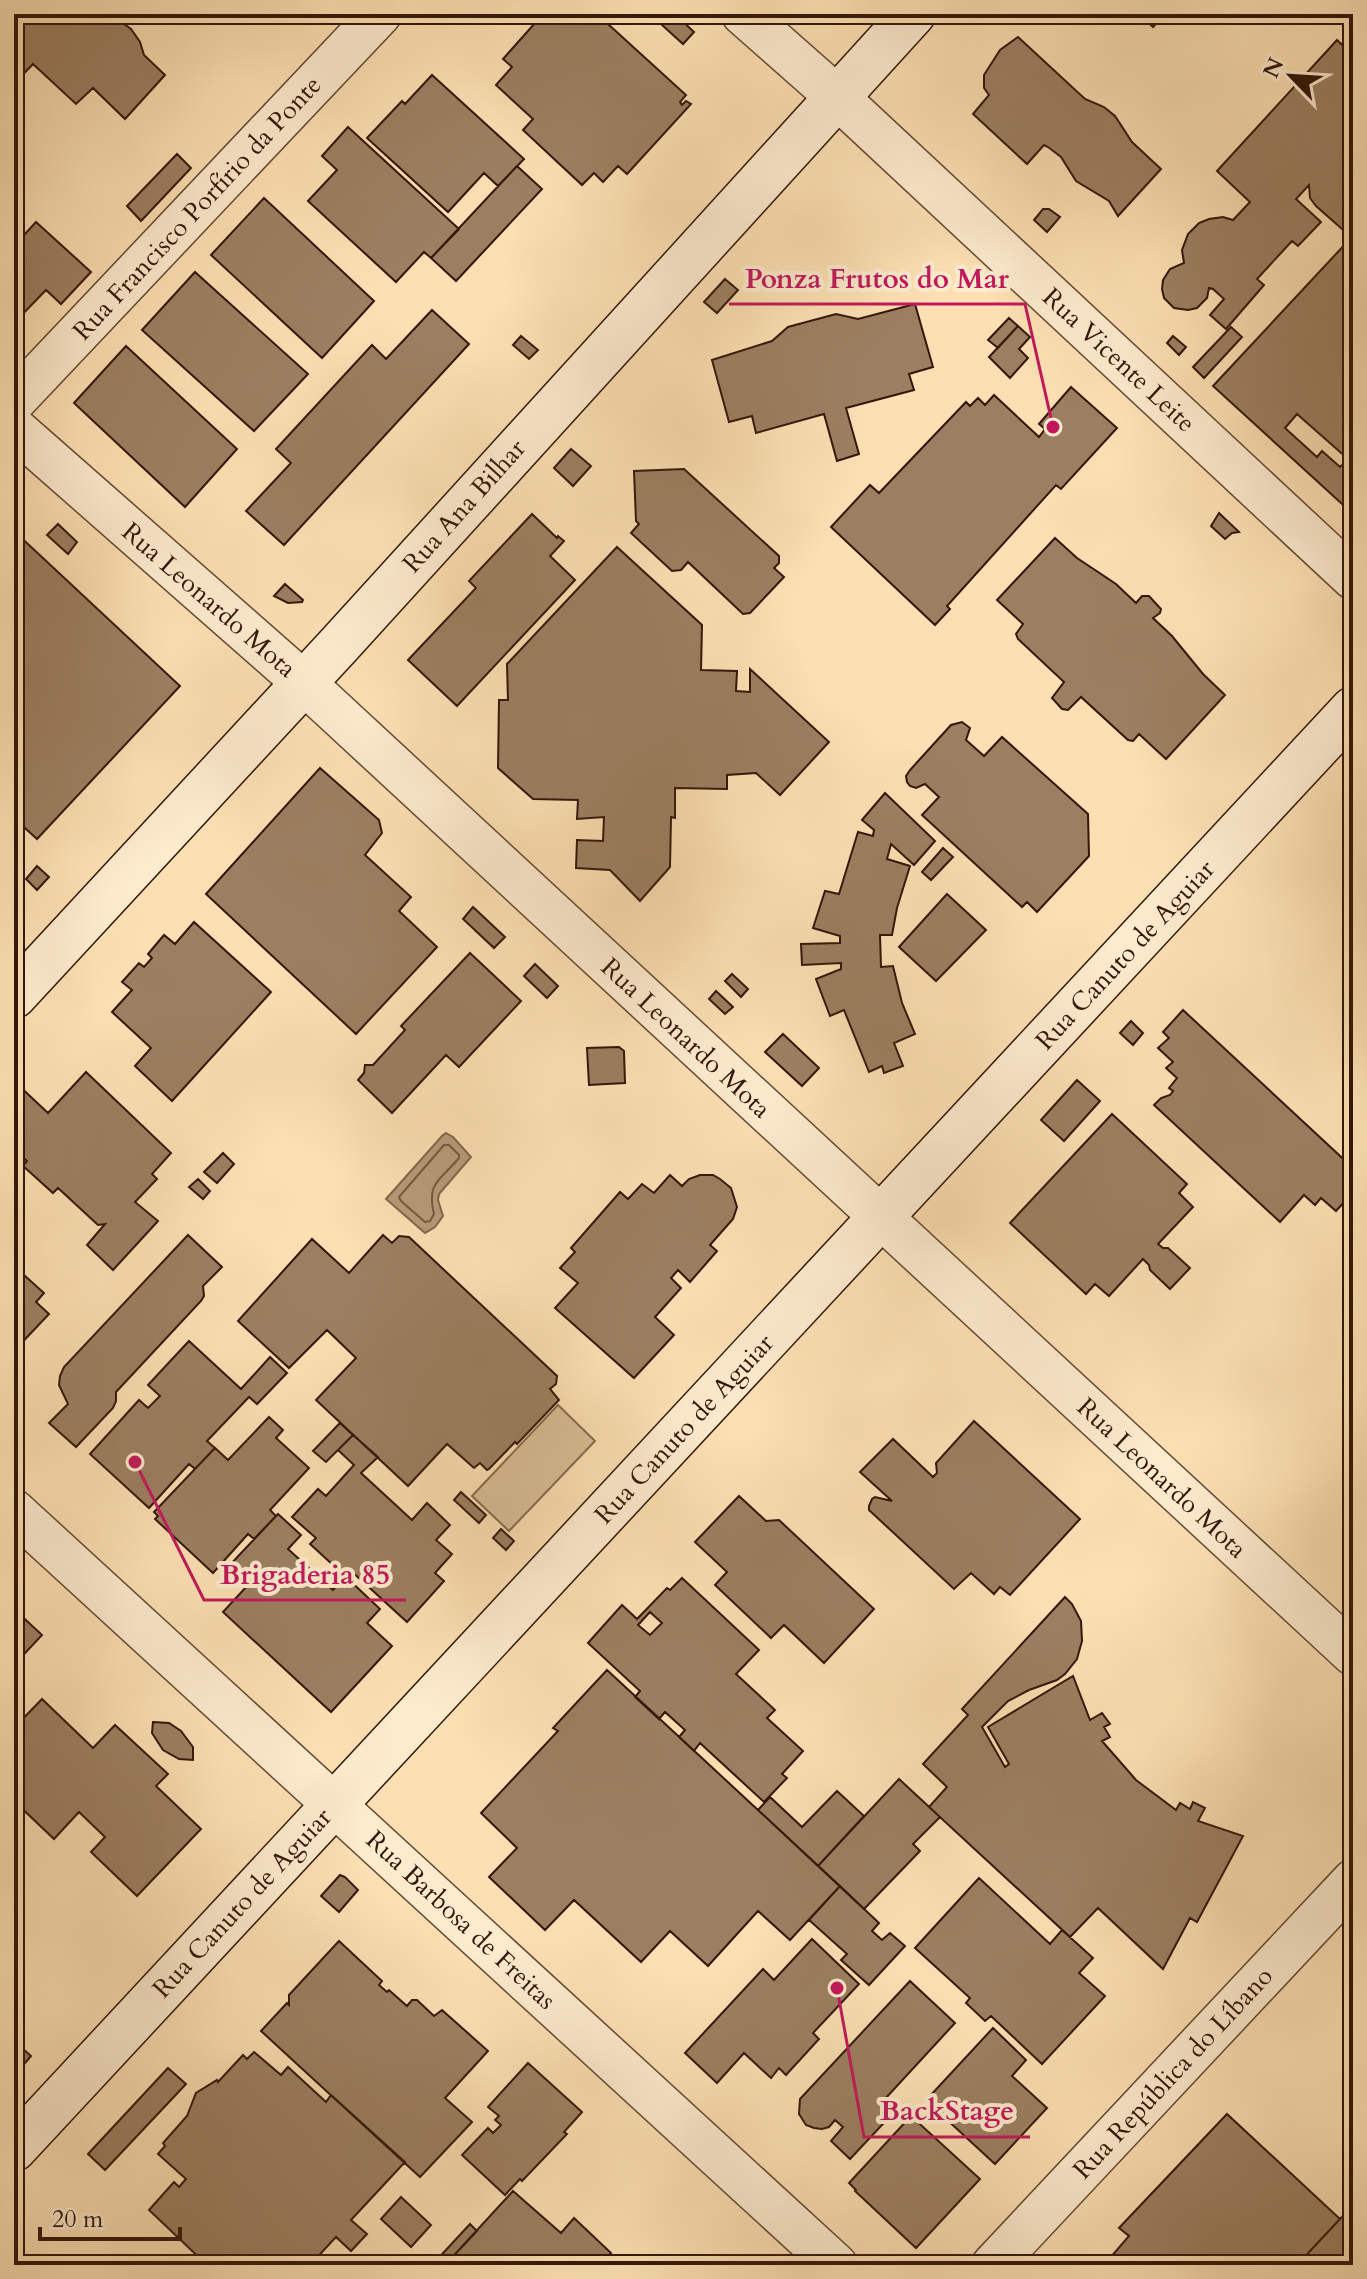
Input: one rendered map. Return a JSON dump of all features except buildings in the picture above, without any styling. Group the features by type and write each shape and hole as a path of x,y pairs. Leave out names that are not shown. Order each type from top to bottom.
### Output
{"street":[{"name":"Rua Francisco Porfírio da Ponte","path":"14,401 380,14"},
{"name":"Rua Vicente Leite","path":"743,14 837,97 1353,578"},
{"name":"Rua Ana Bilhar","path":"14,996 304,683 913,14"},
{"name":"Rua Leonardo Mota","path":"14,428 304,683 1353,1654"},
{"name":"Rua Canuto de Aguiar","path":"14,2149 1353,709"},
{"name":"Rua Barbosa de Freitas","path":"14,1511 836,2265"},
{"name":"Rua República do Líbano","path":"993,2265 1353,1881"}],"shaded area":[{"path":"558,1405 595,1441 509,1531 472,1496"}],"water":[{"path":"446,1133 471,1157 439,1194 443,1216 435,1227 425,1233 386,1199"}],"place":[{"name":"Ponza Frutos do Mar","path":"1053,427"},
{"name":"Brigaderia 85","path":"135,1462"},
{"name":"BackStage","path":"837,1988"}]}
